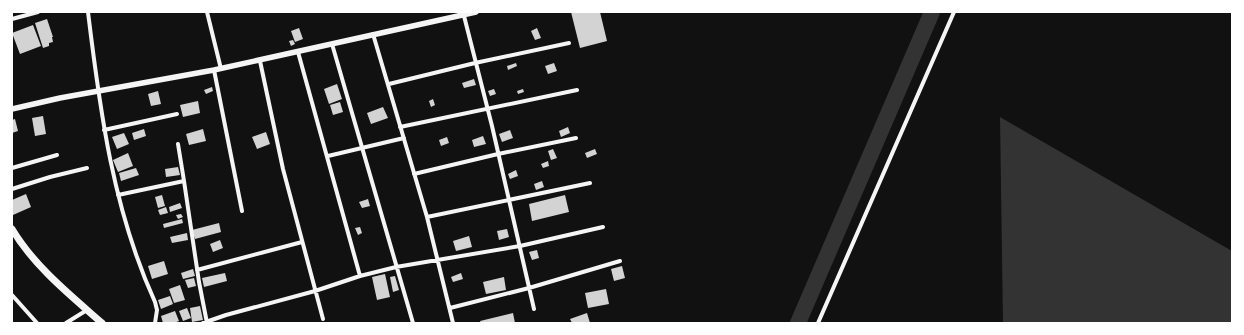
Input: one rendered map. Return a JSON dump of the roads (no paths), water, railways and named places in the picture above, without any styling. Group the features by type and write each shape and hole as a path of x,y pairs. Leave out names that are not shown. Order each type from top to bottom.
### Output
{"main road":[{"path":"12,229 48,274 102,323"}],"street":[{"path":"12,19 38,12"},
{"path":"88,12 98,91 109,159 128,233 155,302 157,310 155,323"},
{"path":"207,12 222,69"},
{"path":"12,110 98,91 222,69 463,13 476,12"},
{"path":"818,323 954,12"},
{"path":"463,13 534,309"},
{"path":"374,34 427,217 453,323"},
{"path":"389,84 475,63 569,43"},
{"path":"332,44 413,323"},
{"path":"298,52 360,276"},
{"path":"260,60 283,168 322,319"},
{"path":"214,70 242,211"},
{"path":"400,127 577,90"},
{"path":"104,130 177,114"},
{"path":"328,156 404,138"},
{"path":"414,174 498,154 576,138"},
{"path":"178,144 206,323 226,315 396,267 520,246 603,227"},
{"path":"12,168 57,155"},
{"path":"12,189 87,168"},
{"path":"118,195 184,181"},
{"path":"427,217 590,183"},
{"path":"197,270 302,242"},
{"path":"450,308 529,288 620,260"},
{"path":"12,295 38,323"},
{"path":"66,323 88,310"}],"waterway":[{"path":"798,323 932,12"}]}
